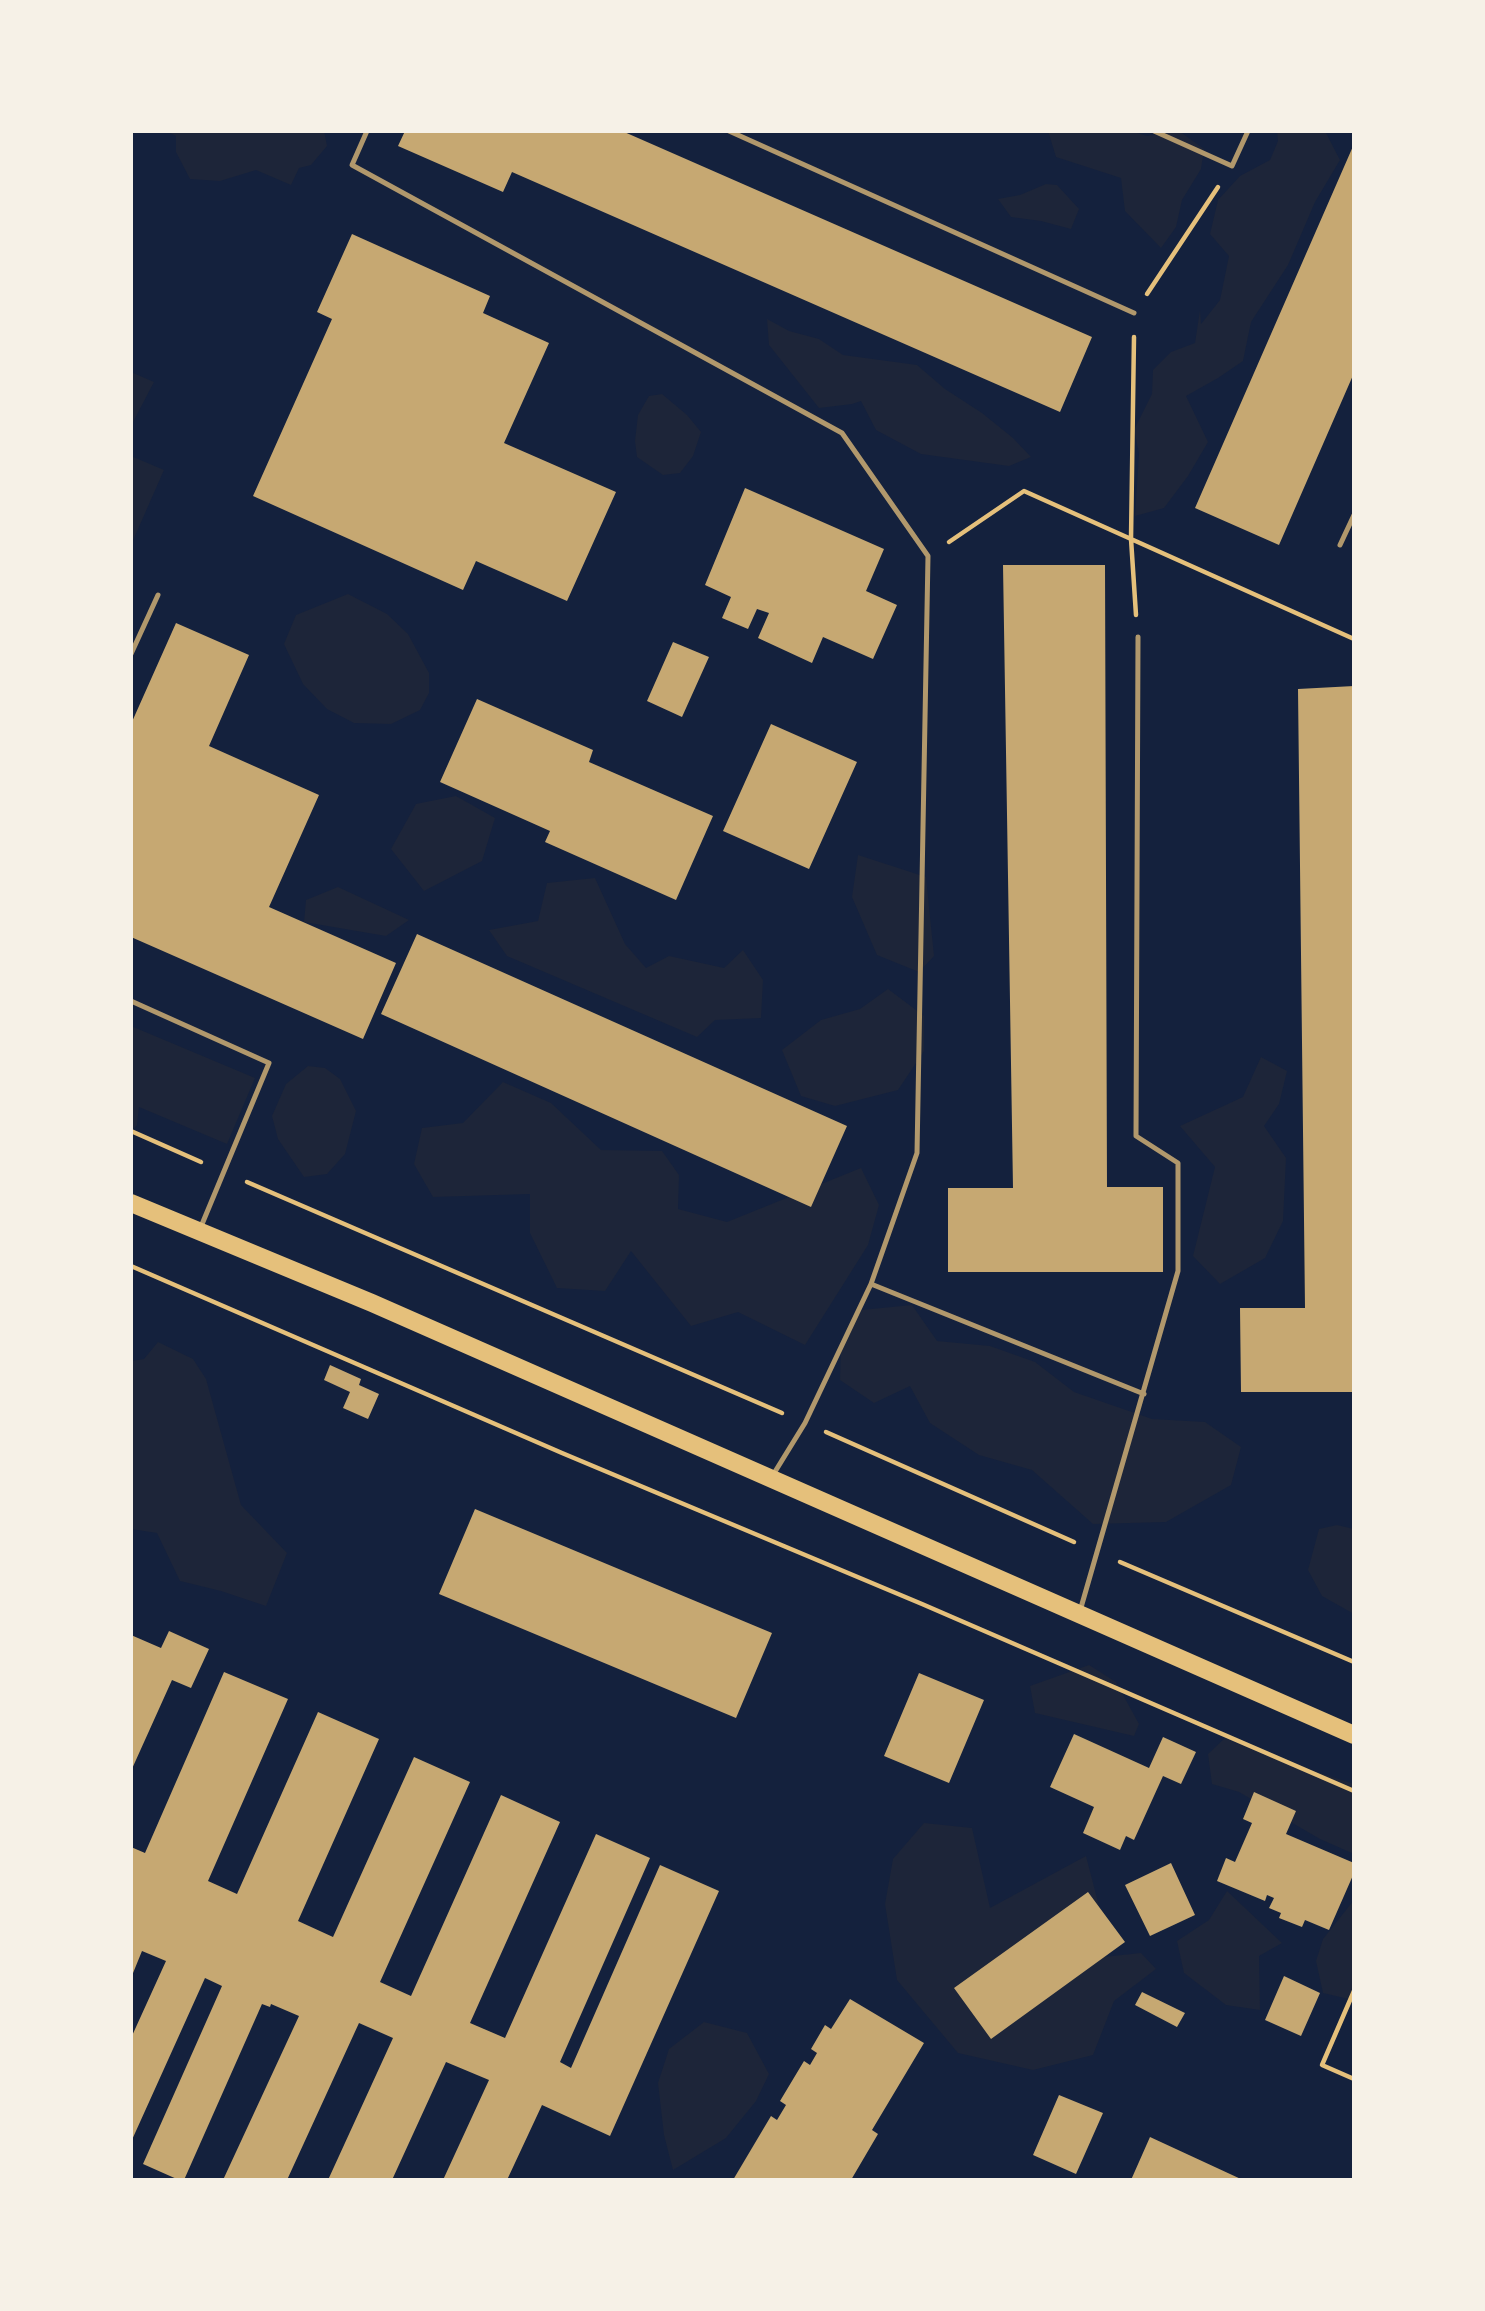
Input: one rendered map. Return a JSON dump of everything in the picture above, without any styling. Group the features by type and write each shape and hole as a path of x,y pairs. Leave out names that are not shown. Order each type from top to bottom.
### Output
{"main road":[{"path":"131,1203 372,1303 1354,1735"}],"lane":[{"path":"367,131 352,165 842,433 928,556 917,1153 872,1284 806,1423 771,1478"},
{"path":"729,131 1134,313"},
{"path":"1154,131 1232,166 1248,131"},
{"path":"1340,545 1354,515"},
{"path":"131,654 158,595"},
{"path":"1080,1614 1178,1271 1178,1163 1136,1136 1138,638"},
{"path":"131,1002 269,1063 199,1232"},
{"path":"872,1284 1144,1394"}],"path":[{"path":"1138,638 1131,539 1134,313 1232,166"},
{"path":"928,556 1024,491 1354,639"},
{"path":"131,1131 1354,1662"},
{"path":"131,1266 1354,1791"},
{"path":"1354,1992 1322,2065 1354,2080"}],"shaded area":[{"path":"166,131 324,131 327,146 311,165 299,168 291,185 256,170 220,181 190,179 176,152 176,136"},
{"path":"1048,131 1131,131 1147,136 1179,131 1204,149 1201,169 1182,200 1176,227 1161,248 1125,211 1121,178 1056,157"},
{"path":"1277,131 1325,131 1340,160 1315,202 1288,265 1251,322 1243,361 1186,396 1208,442 1188,476 1164,508 1135,516 1139,453 1134,430 1152,394 1153,370 1171,352 1195,343 1200,310 1201,324 1220,300 1229,256 1210,234 1218,200 1240,176 1270,160 1278,141"},
{"path":"1046,184 1057,185 1079,209 1071,229 1011,217 998,199 1020,195"},
{"path":"767,319 789,331 819,339 843,355 917,365 945,389 982,413 1013,438 1031,457 1009,466 921,454 876,430 861,401 819,408 769,345"},
{"path":"131,372 154,382 131,426"},
{"path":"662,394 687,415 701,432 693,456 680,473 663,475 637,457 635,441 638,415 649,396"},
{"path":"131,456 164,470 131,545"},
{"path":"348,594 387,614 408,634 429,673 429,693 420,710 391,724 354,723 327,709 303,684 284,644 296,615"},
{"path":"456,796 495,818 482,861 424,891 391,849 416,804"},
{"path":"858,855 926,877 934,956 919,972 877,955 852,897"},
{"path":"595,878 625,944 646,968 669,956 724,968 743,950 763,980 761,1018 715,1020 697,1037 507,956 489,930 538,921 547,883"},
{"path":"338,887 409,920 386,936 304,922 306,900"},
{"path":"888,989 924,1016 924,1051 898,1090 835,1106 801,1096 782,1050 821,1020 860,1009"},
{"path":"131,1026 255,1078 227,1144 139,1107 137,1125 131,1132"},
{"path":"1261,1057 1287,1071 1279,1104 1264,1126 1286,1158 1283,1221 1265,1258 1220,1284 1193,1256 1215,1167 1180,1126 1243,1097"},
{"path":"308,1066 325,1068 340,1079 356,1111 345,1154 327,1174 304,1177 278,1139 272,1116 286,1084"},
{"path":"503,1082 551,1103 601,1150 662,1151 679,1175 678,1209 727,1222 861,1168 879,1205 868,1245 805,1345 738,1312 691,1326 631,1251 605,1291 557,1288 530,1233 530,1194 433,1197 414,1164 422,1128 463,1123"},
{"path":"912,1305 937,1341 990,1346 1035,1362 1074,1392 1152,1419 1205,1422 1241,1447 1231,1485 1166,1522 1093,1524 1032,1470 979,1455 930,1423 910,1386 874,1403 840,1380 841,1344 862,1310"},
{"path":"158,1342 193,1359 206,1379 241,1505 287,1553 266,1606 180,1581 157,1533 131,1529 131,1361 144,1359"},
{"path":"1337,1525 1354,1529 1354,1614 1322,1596 1308,1570 1319,1529"},
{"path":"1089,1665 1116,1682 1139,1724 1134,1736 1035,1713 1030,1686"},
{"path":"1225,1738 1265,1755 1354,1784 1354,1854 1320,1839 1239,1792 1212,1784 1208,1754"},
{"path":"924,1823 972,1828 990,1908 1086,1856 1100,1910 1047,1963 1141,1953 1156,1969 1114,2001 1093,2055 1033,2070 958,2053 897,1980 885,1904 893,1859"},
{"path":"1227,1891 1282,1943 1259,1956 1260,2010 1226,2005 1184,1973 1177,1941 1209,1920"},
{"path":"1354,1900 1353,2000 1323,1993 1316,1961 1323,1939"},
{"path":"704,2022 747,2033 769,2074 756,2101 726,2138 673,2170 664,2135 658,2083 669,2049"}],"building":[{"path":"405,131 622,131 1092,337 1060,412 512,172 503,192 398,146"},
{"path":"1354,144 1354,373 1279,545 1195,508"},
{"path":"352,234 490,296 483,313 549,343 504,443 616,492 567,601 476,561 463,590 253,496 332,319 317,312"},
{"path":"745,488 884,549 866,591 897,605 873,659 823,637 812,663 758,638 769,613 757,609 748,629 722,618 731,597 705,585"},
{"path":"1003,565 1105,565 1107,1187 1163,1187 1163,1272 948,1272 948,1188 1013,1188"},
{"path":"176,623 249,655 209,746 319,795 269,907 396,963 363,1039 131,937 131,724"},
{"path":"673,642 709,657 682,717 647,701"},
{"path":"1354,686 1354,1392 1241,1392 1240,1308 1305,1308 1298,689"},
{"path":"477,699 593,750 589,762 713,816 676,900 545,842 550,831 440,782"},
{"path":"771,724 857,762 809,869 723,831"},
{"path":"417,934 847,1126 811,1207 381,1014"},
{"path":"330,1365 361,1379 359,1385 379,1394 368,1419 343,1408 350,1392 324,1380"},
{"path":"475,1509 772,1633 736,1718 439,1594"},
{"path":"169,1631 209,1649 191,1688 172,1680 131,1771 131,1635 161,1648"},
{"path":"224,1672 288,1699 208,1881 237,1894 318,1712 379,1739 298,1921 333,1937 414,1757 470,1782 380,1982 411,1996 501,1795 560,1822 470,2023 505,2038 596,1834 650,1858 560,2062 571,2068 660,1865 719,1891 610,2136 542,2105 507,2180 443,2180 489,2080 446,2062 392,2180 328,2180 393,2038 359,2023 287,2180 223,2180 299,2016 271,2004 270,2007 262,2004 184,2180 143,2164 222,1986 205,1978 131,2142 131,2038 166,1961 142,1951 131,1978 131,1847 145,1853"},
{"path":"919,1673 984,1700 949,1783 884,1756"},
{"path":"1074,1734 1149,1768 1163,1737 1196,1752 1181,1784 1163,1776 1134,1840 1126,1836 1120,1850 1083,1833 1094,1807 1050,1787"},
{"path":"1254,1792 1296,1811 1286,1834 1354,1863 1354,1873 1329,1930 1305,1920 1302,1927 1279,1918 1281,1913 1269,1908 1274,1898 1267,1895 1265,1901 1217,1881 1226,1858 1235,1862 1252,1823 1243,1819"},
{"path":"1171,1863 1195,1915 1150,1936 1125,1885"},
{"path":"1088,1892 1125,1942 991,2039 954,1988"},
{"path":"1284,1976 1320,1993 1301,2036 1265,2020"},
{"path":"1142,1992 1185,2013 1177,2027 1135,2005"},
{"path":"850,1999 924,2043 872,2130 878,2134 851,2180 733,2180 771,2116 777,2120 786,2105 780,2101 804,2061 810,2065 817,2053 811,2049 825,2025 831,2029"},
{"path":"1059,2095 1103,2113 1076,2174 1033,2155"},
{"path":"1150,2137 1243,2180 1131,2180"}]}
